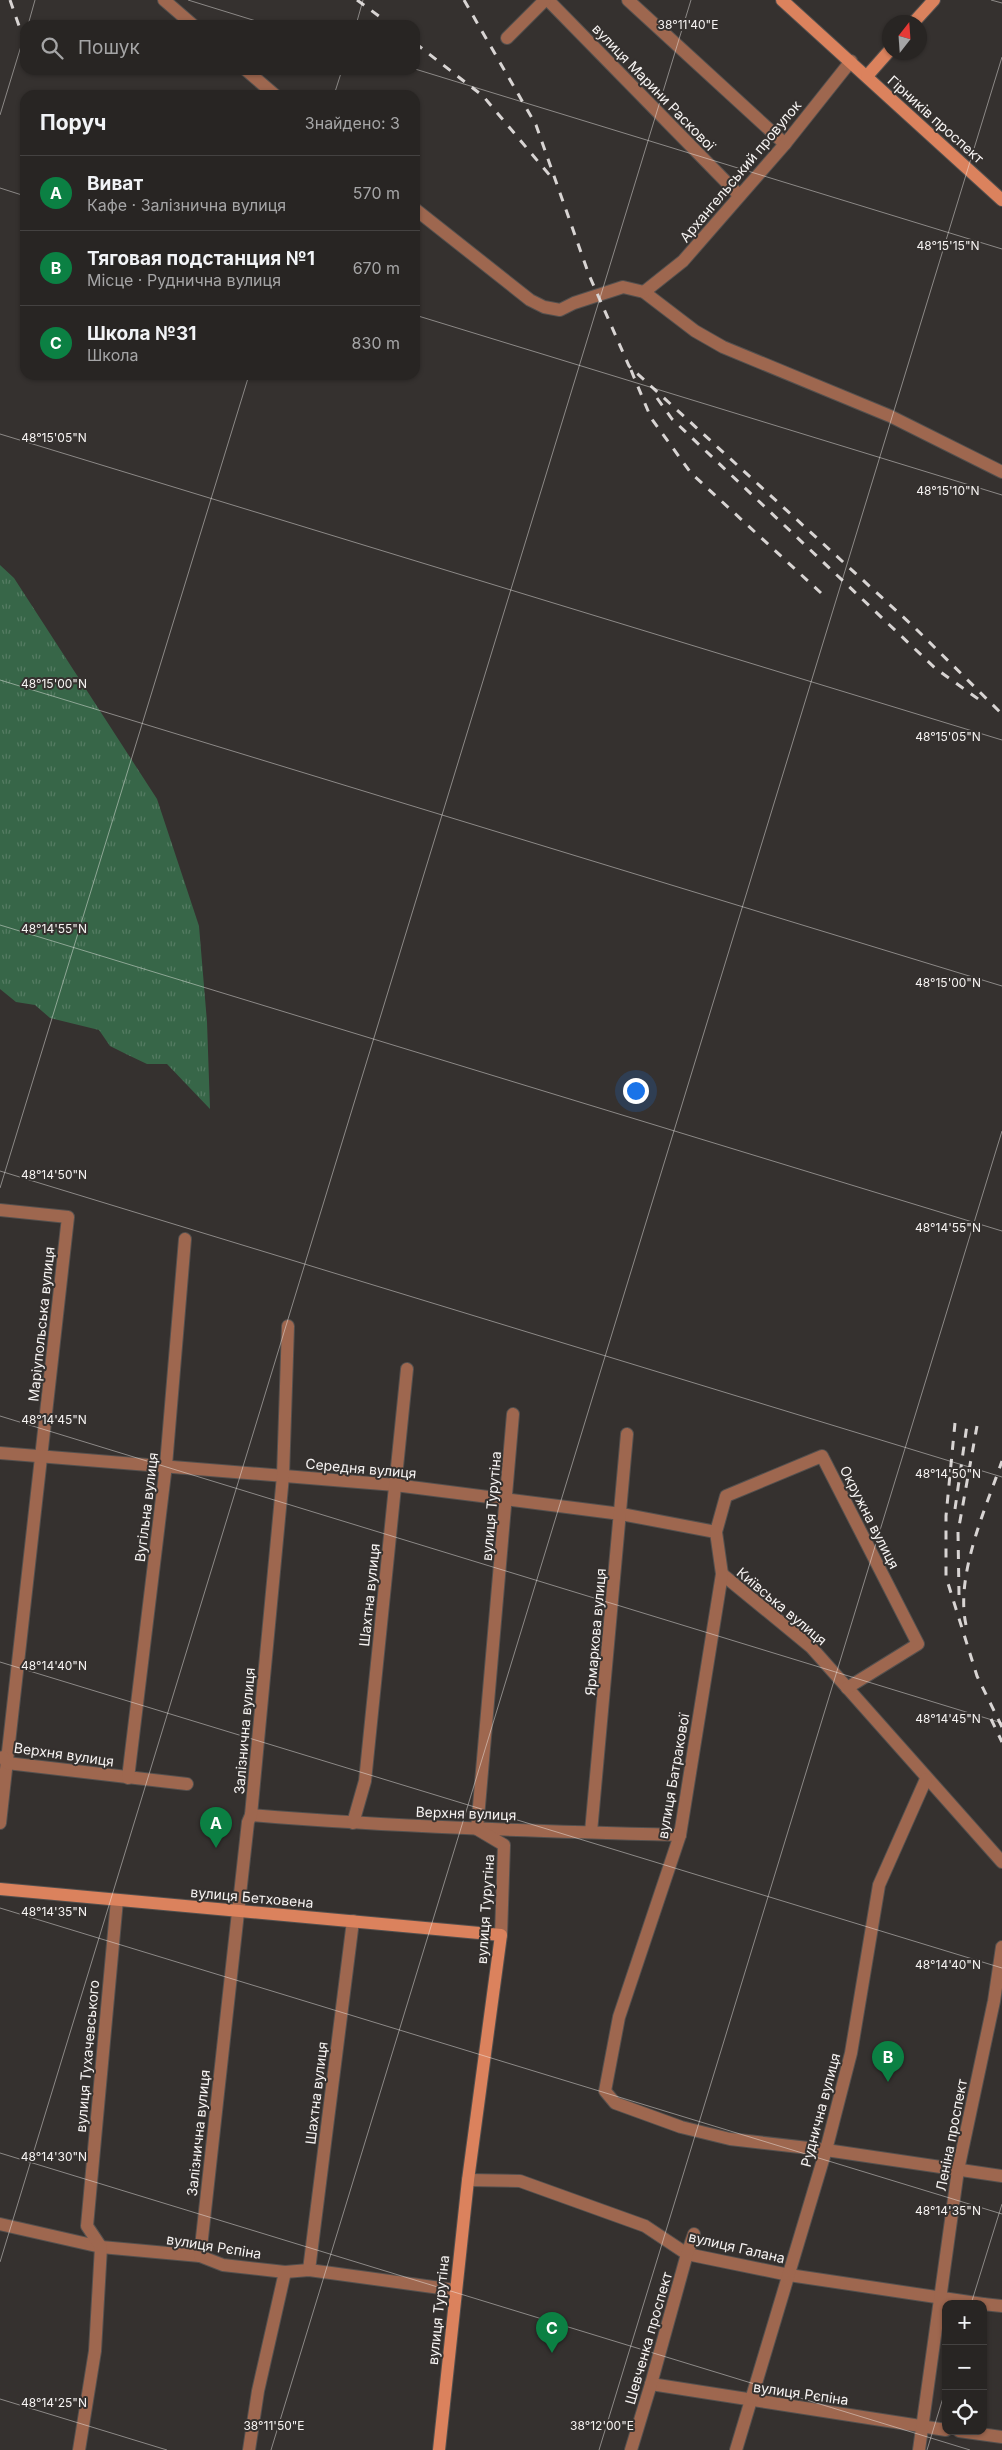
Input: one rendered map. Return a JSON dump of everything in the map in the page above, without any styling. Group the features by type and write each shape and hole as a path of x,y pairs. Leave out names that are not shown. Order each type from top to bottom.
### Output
{"street":[{"path":"164,0 187,20"},
{"path":"507,38 546,0"},
{"name":"вулиця Марини Раскової","path":"546,0 739,195"},
{"path":"628,0 785,144"},
{"name":"Гірників проспект","path":"782,0 1002,200"},
{"path":"920,15 934,0"},
{"path":"867,76 882,59"},
{"name":"Архангельський провулок","path":"644,292 683,261 785,144 851,61"},
{"path":"252,75 268,90"},
{"path":"420,213 530,300 544,307 560,310 574,303 623,287 644,292 695,331 723,346 890,416 1002,472"},
{"name":"Маріупольська вулиця","path":"0,1210 68,1216 41,1457 3,1758 0,1823"},
{"name":"Вугільна вулиця","path":"128,1778 166,1465 186,1239"},
{"name":"Залізнична вулиця","path":"200,2256 237,1911 248,1822 251,1815 283,1476 288,1326"},
{"name":"Шахтна вулиця","path":"353,1823 366,1781 407,1368"},
{"name":"вулиця Турутіна","path":"439,2450 468,2180 501,1935 504,1845 477,1829 513,1414"},
{"name":"Ярмаркова вулиця","path":"591,1832 627,1434"},
{"name":"Середня вулиця","path":"0,1453 395,1485 621,1514 716,1532"},
{"name":"Окружна вулиця","path":"716,1532 726,1496 822,1456 918,1644 847,1688"},
{"name":"вулиця Батракової","path":"716,1532 722,1574 680,1834 619,2017 605,2091 615,2103 681,2127 730,2139 826,2150"},
{"name":"Київська вулиця","path":"722,1574 811,1647 926,1779 1002,1862"},
{"name":"Верхня вулиця","path":"3,1758 128,1778 187,1784"},
{"name":"Руднична вулиця","path":"736,2450 826,2150 851,2054 879,1885 926,1779"},
{"name":"Верхня вулиця","path":"251,1815 353,1823 477,1829 680,1834"},
{"name":"вулиця Бетховена","path":"0,1889 501,1935"},
{"name":"вулиця Тухачевського","path":"101,2247 87,2226 117,1900"},
{"name":"Шахтна вулиця","path":"309,2270 353,1921"},
{"name":"Леніна проспект","path":"919,2450 958,2170 994,2001 1002,1947"},
{"path":"826,2150 1002,2176"},
{"name":"вулиця Галана","path":"468,2180 520,2181 645,2226 686,2254 789,2275 954,2300"},
{"name":"вулиця Рєпіна","path":"0,2224 101,2247 200,2256 223,2266 285,2272 309,2270 455,2290"},
{"name":"Шевченка проспект","path":"631,2450 686,2254 694,2234"},
{"path":"79,2450 95,2351 101,2247"},
{"path":"250,2450 258,2391 285,2272"},
{"name":"вулиця Галана","path":"987,2304 1002,2306"},
{"name":"вулиця Рєпіна","path":"651,2384 942,2429"},
{"path":"987,2435 1002,2437"}],"green space":[{"path":"0,565 14,578 157,799 199,926 207,1022 210,1109 167,1064 147,1064 110,1046 99,1030 50,1018 35,1005 16,1002 0,989"}],"railway":[{"path":"10,0 20,29"},
{"path":"357,0 384,20"},
{"path":"464,0 536,125 589,275 629,366 913,626 1002,714"},
{"path":"420,47 483,96 552,178"},
{"path":"631,370 651,418 691,473 821,593"},
{"path":"657,398 672,419 935,668 981,701"},
{"path":"955,1423 946,1516 946,1577 977,1676 1002,1727"},
{"path":"955,1509 967,1425"},
{"path":"959,1595 958,1532 977,1426"},
{"path":"966,1625 964,1606 968,1564 1002,1461"},
{"path":"991,1719 1002,1742"}],"place":[{"name":"Виват","path":"216,1848"},
{"name":"Тяговая подстанция №1","path":"888,2082"},
{"name":"Школа №31","path":"552,2353"}]}
